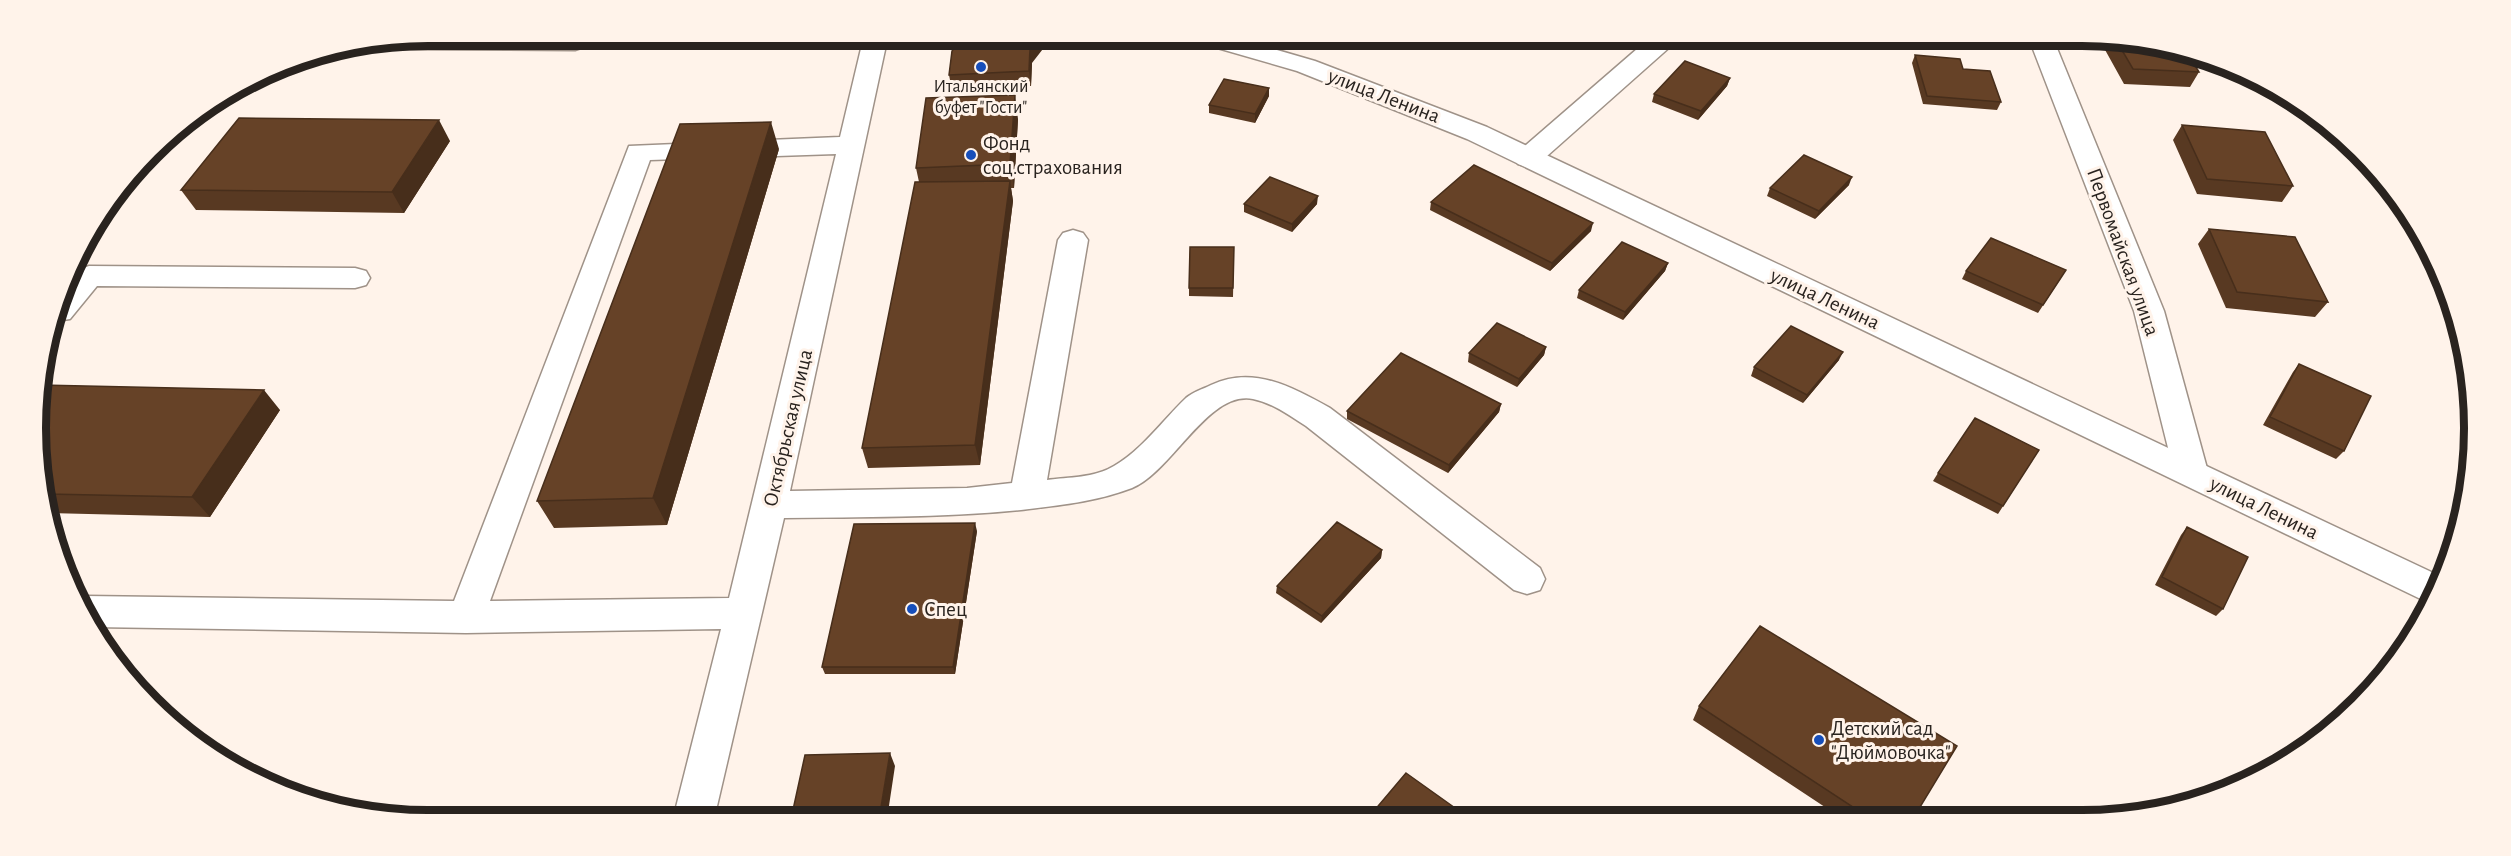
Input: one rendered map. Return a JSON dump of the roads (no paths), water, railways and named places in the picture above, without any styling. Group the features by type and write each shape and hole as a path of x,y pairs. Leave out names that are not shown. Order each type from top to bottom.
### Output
{"street":[{"name":"Октябрьская улица","path":"696,810 770,505 874,47"},
{"name":"улица Ленина","path":"1240,47 1306,66 1477,133 2429,588"},
{"path":"1528,158 1655,47"},
{"name":"Первомайская улица","path":"2044,47 2149,311 2191,472"},
{"path":"466,617 639,152 853,145"},
{"path":"1027,496 1073,240"},
{"path":"69,299 89,276 355,278"},
{"path":"770,505 966,502 1094,488 1124,477 1149,459 1200,404 1233,388 1254,387 1287,399 1318,417 1527,579"},
{"path":"94,611 466,617 743,613"}],"place":[{"name":"Итальянский буфет \"Гости\"","path":"981,67"},
{"name":"Фонд соц.страхования","path":"971,155"},
{"name":"Спец","path":"912,609"},
{"name":"Детский сад \"Дюймовочка\"","path":"1819,740"}]}
